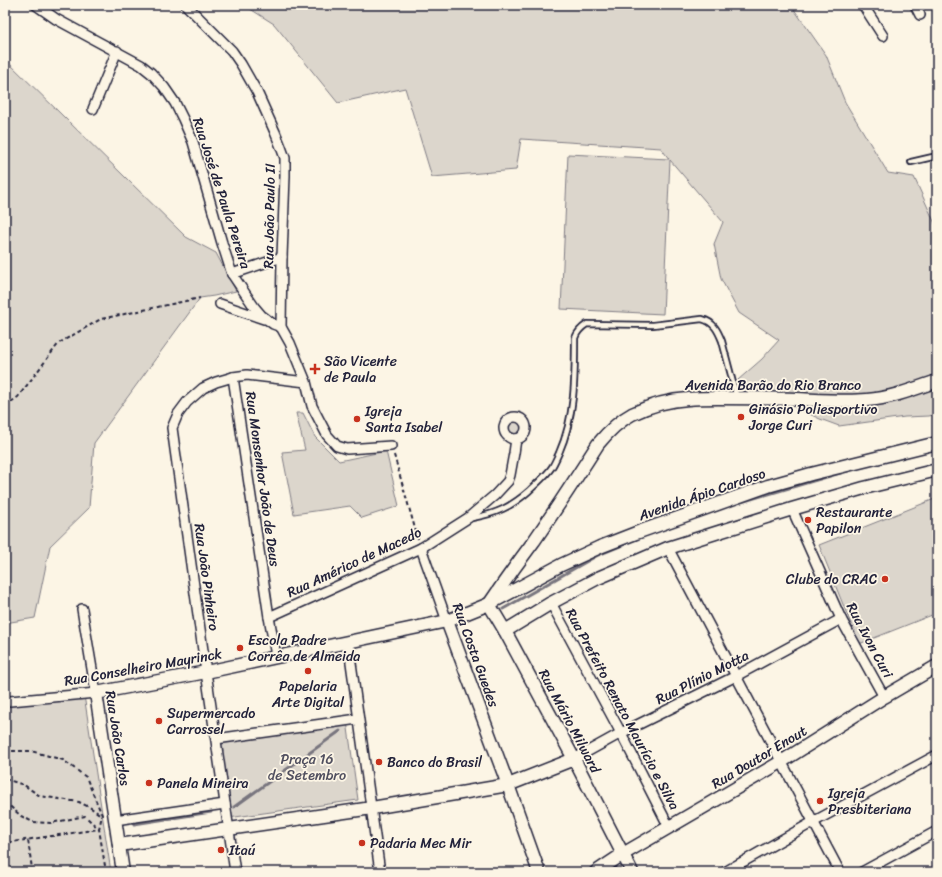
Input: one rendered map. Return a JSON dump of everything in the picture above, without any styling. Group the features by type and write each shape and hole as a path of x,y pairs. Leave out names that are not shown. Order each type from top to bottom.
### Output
{"street":[{"name":"Rua José de Paula Pereira","path":"36,5 56,19 141,65 164,87 183,119 192,142 232,274 261,316 281,327"},
{"name":"Rua João Paulo II","path":"186,5 232,51 241,64 257,92 285,158 286,176 282,257 281,327 290,343 306,382 312,406 327,435 337,446 347,449 391,446"},
{"path":"863,5 883,36"},
{"path":"915,5 920,15"},
{"path":"92,109 117,51"},
{"path":"232,274 282,257"},
{"path":"220,304 267,320"},
{"path":"234,377 247,376 306,382"},
{"name":"Rua João Pinheiro","path":"234,377 216,382 195,394 182,408 172,428 235,872"},
{"name":"Rua Monsenhor João de Deus","path":"234,377 276,656"},
{"name":"Avenida Barão do Rio Branco","path":"489,604 507,576 564,497 598,444 616,426 631,415 662,403 687,399 760,398 865,400 882,398 907,392 937,381"},
{"name":"Rua Américo de Macedo","path":"269,617 421,548 468,518 495,495 508,481 516,439"},
{"name":"Avenida Ápio Cardoso","path":"489,604 561,565 600,547 636,533 768,486 937,443"},
{"path":"505,631 551,603 598,578 668,548 864,488 937,470"},
{"name":"Rua Ivon Curi","path":"792,509 841,619 884,697"},
{"name":"Rua Costa Guedes","path":"421,548 539,872"},
{"path":"668,548 840,872"},
{"name":"Rua Prefeito Renato Maurício e Silva","path":"551,603 621,733 669,827"},
{"name":"Rua Conselheiro Mayrinck","path":"10,701 96,693 206,672 447,620 489,604"},
{"name":"Rua Mário Milward","path":"489,604 574,759 632,872"},
{"name":"Rua João Carlos","path":"82,609 123,872"},
{"name":"Rua Plínio Motta","path":"574,759 621,733 736,676 841,619"},
{"path":"348,641 380,872"},
{"name":"Rua Doutor Enout","path":"596,872 622,854 781,762 884,697 937,666"},
{"path":"216,739 358,719"},
{"path":"725,872 937,755"},
{"path":"119,845 372,808 508,785 574,759"},
{"path":"115,820 225,804"},
{"path":"862,872 937,831"}],"lane":[{"path":"910,162 937,156"},
{"path":"468,518 495,513 506,508 518,500 545,477 553,466 563,442 569,420 573,395 575,338 577,333 587,324 653,325 702,319 708,321 719,333 737,398"}],"path":[{"path":"5,406 18,397 59,343 101,319 200,298"},
{"path":"391,446 421,548"},
{"path":"5,751 31,751 63,760 86,777 102,815 99,829 106,872"},
{"path":"5,779 24,785 40,796 79,802 102,815"},
{"path":"5,802 21,816 33,822 51,822 85,816 99,829"},
{"path":"5,843 99,829"},
{"path":"15,872 32,870 28,840"}],"green space":[{"path":"244,5 791,5 826,55 845,102 888,173 914,177 937,228 937,414 839,426 820,419 738,380 762,359 779,340 739,313 721,279 714,244 723,222 670,160 663,314 561,309 568,154 669,159 661,148 521,139 516,170 432,177 405,88 338,103 274,24"},
{"path":"5,59 186,237 216,253 236,291 200,298 94,443 89,508 50,546 35,618 5,623"},
{"path":"296,413 303,413 315,437 339,461 386,451 399,506 362,518 350,506 294,514 282,452 305,450"},
{"path":"515,419 521,422 524,428 521,434 515,437 509,434 506,428 509,422"},
{"name":"Clube do CRAC","path":"937,498 937,613 859,644 819,545"},
{"path":"84,695 111,872 5,872 5,704"},
{"name":"Praça 16 de Setembro","path":"347,721 358,800 228,818 220,739"}],"waterway":[{"path":"741,502 847,471"},
{"path":"503,609 598,555 625,544"},
{"path":"234,807 340,731"},
{"path":"134,824 211,812"}],"place":[{"name":"São Vicente de Paula","path":"315,369"},
{"name":"Ginásio Poliesportivo Jorge Curi","path":"741,417"},
{"name":"Igreja Santa Isabel","path":"357,419"},
{"name":"Restaurante Papilon","path":"808,520"},
{"name":"Clube do CRAC","path":"885,579"},
{"name":"Escola Padre Corrêa de Almeida","path":"240,648"},
{"name":"Papelaria Arte Digital","path":"308,671"},
{"name":"Supermercado Carrossel","path":"159,721"},
{"name":"Banco do Brasil","path":"379,762"},
{"name":"Panela Mineira","path":"149,783"},
{"name":"Igreja Presbiteriana","path":"820,801"},
{"name":"Padaria Mec Mir","path":"362,843"},
{"name":"Itaú","path":"221,850"}]}
